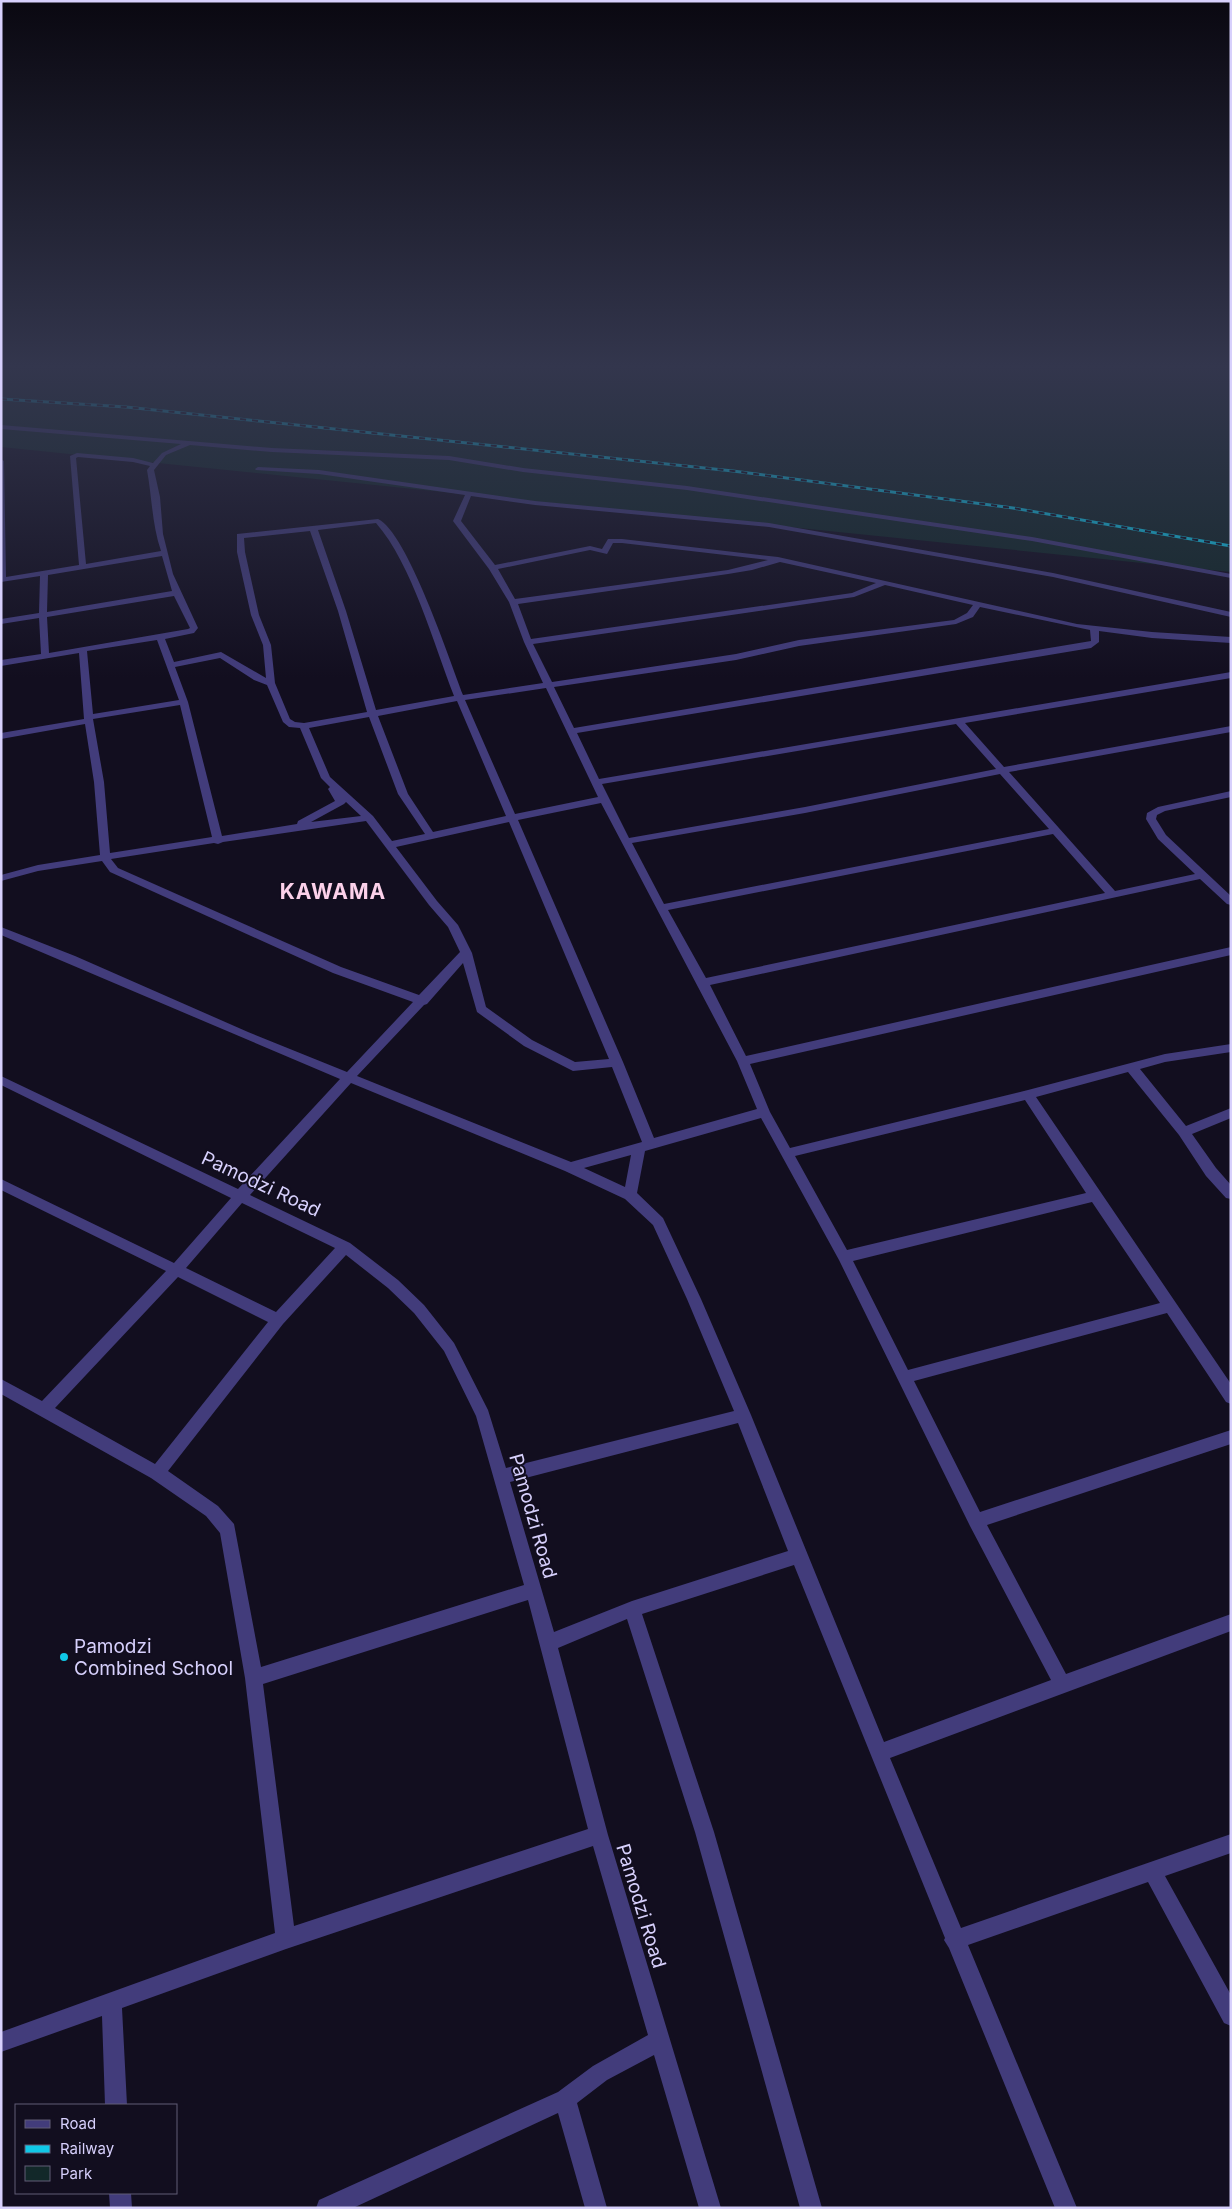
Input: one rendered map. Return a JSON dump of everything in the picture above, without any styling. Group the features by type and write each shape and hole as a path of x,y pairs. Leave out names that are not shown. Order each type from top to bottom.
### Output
{"street":[{"path":"2,472 2,580 165,553"},
{"path":"73,472 83,568"},
{"path":"1,663 160,637 191,631 194,628 175,593 168,574 150,472"},
{"path":"320,472 535,503 796,530 1053,575 1231,615"},
{"path":"542,472 687,488 1032,539 1231,576"},
{"path":"469,493 457,521 493,568 513,602 528,642 548,686 598,782 604,799 703,983 743,1061 764,1112 844,1257 976,1521 1063,1686"},
{"path":"630,1195 644,1145 617,1062 560,934 460,698 407,568 397,547 381,522 313,527 238,537 255,615 267,645 271,683 286,720 292,725 304,726 460,698 736,656 799,643 956,622 970,615 977,605"},
{"path":"313,527 342,611 372,713 403,794 431,836"},
{"path":"493,568 590,548 604,552 613,540 778,559 977,605 1094,628 1152,635 1231,640"},
{"path":"513,602 728,572 762,566 778,559"},
{"path":"44,574 43,615 45,655"},
{"path":"528,642 854,594 884,583"},
{"path":"1,622 175,593"},
{"path":"572,731 1091,646 1095,642 1096,637 1094,628"},
{"path":"160,637 172,665 184,702 218,841"},
{"path":"83,649 89,719 99,782 105,858 114,870 337,970 423,1001"},
{"path":"172,665 222,655 257,678 271,683"},
{"path":"598,782 1231,675"},
{"path":"1,736 184,702"},
{"path":"958,722 1112,894"},
{"path":"296,827 341,802 326,778 304,726"},
{"path":"627,841 804,810 1000,771 1231,729"},
{"path":"326,778 369,818 433,903 453,925 466,953 481,1009 528,1043 572,1067 617,1062"},
{"path":"1231,794 1152,813 1152,819 1162,837 1231,902"},
{"path":"389,845 604,799"},
{"path":"1,878 38,868 218,841 296,827 369,818"},
{"path":"661,908 1054,831"},
{"path":"703,983 1203,875"},
{"path":"1,932 71,959 244,1035 352,1077 570,1167 630,1195 658,1222 694,1299 743,1415 798,1556 954,1940 1066,2208"},
{"path":"743,1061 1231,950"},
{"path":"45,1409 177,1269 284,1146 352,1077 449,974 466,953"},
{"path":"449,974 473,977"},
{"path":"788,1153 1028,1095 1165,1058 1231,1048"},
{"path":"1131,1067 1231,1194"},
{"name":"Pamodzi Road","path":"1,1080 108,1130 166,1162 345,1247 393,1284 420,1309 449,1347 483,1415 502,1477 599,1835 710,2208"},
{"path":"1028,1095 1094,1196 1231,1397"},
{"path":"570,1167 764,1112"},
{"path":"1184,1132 1231,1113"},
{"path":"1,1184 278,1320"},
{"path":"844,1257 1094,1196"},
{"path":"157,1473 278,1320 345,1247"},
{"path":"905,1377 1170,1306"},
{"path":"1,1386 157,1473 212,1511 228,1530 254,1678 286,1940"},
{"path":"502,1477 743,1415"},
{"path":"976,1521 1231,1437"},
{"path":"548,1643 632,1609 798,1556"},
{"path":"254,1678 534,1590"},
{"path":"632,1609 664,1700 712,1856 811,2208"},
{"path":"879,1754 1231,1622"},
{"path":"1,2042 286,1940 599,1835"},
{"path":"954,1940 1153,1872 1231,1843"},
{"path":"1153,1872 1231,2016"},
{"path":"112,2001 116,2104"},
{"path":"327,2208 352,2203 565,2099 600,2073 660,2040"},
{"path":"565,2099 596,2208"},
{"path":"120,2194 121,2208"}],"green space":[{"path":"248,472 1231,472 1231,572"}],"railway":[{"path":"741,472 1013,508 1231,546"}],"place":[{"name":"Pamodzi Combined School","path":"64,1657"}],"district":[{"name":"KAWAMA","path":"333,891"}]}
